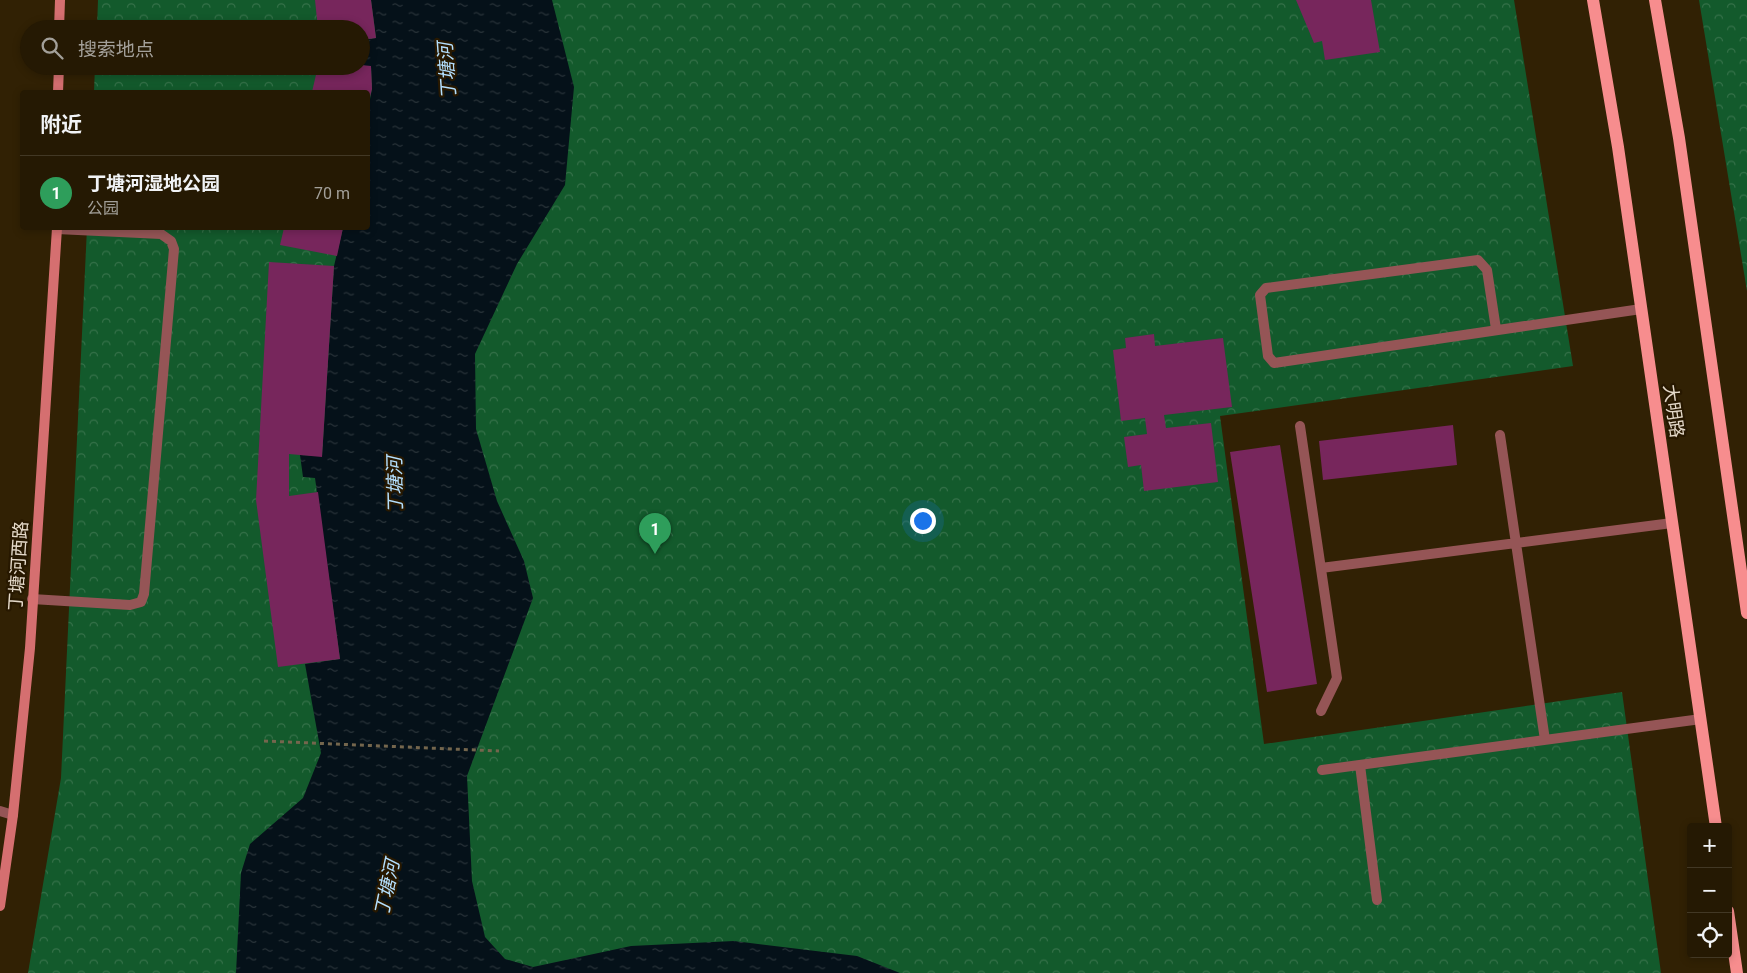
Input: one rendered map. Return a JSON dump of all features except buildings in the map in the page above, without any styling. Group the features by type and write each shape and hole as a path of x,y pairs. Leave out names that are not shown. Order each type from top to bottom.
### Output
{"main road":[{"name":"大明路","path":"1593,0 1618,147 1715,823"},
{"path":"1655,0 1680,147 1747,612"},
{"path":"1728,913 1737,973"}],"street":[{"path":"59,20 60,0"},
{"path":"58,75 58,90"},
{"name":"丁塘河西路","path":"0,906 13,815 30,648 57,230"},
{"path":"32,599 130,605 141,602 144,594 174,249 171,241 161,234 92,230"},
{"path":"1496,329 1487,270 1478,260 1266,288 1260,296 1268,356 1274,363 1641,309"},
{"path":"1300,426 1337,678 1320,711"},
{"path":"1500,435 1545,740"},
{"path":"1321,568 1672,523"},
{"path":"1322,770 1701,718"},
{"path":"1360,765 1377,900"},
{"path":"0,811 13,815"}],"path":[{"path":"264,741 499,751"}],"green space":[{"path":"98,0 1514,0 1573,366 1220,416 1264,744 1622,692 1661,973 28,973 61,778 87,230 370,230 370,90 94,90 95,75 370,75 370,20 97,20"},
{"path":"1699,0 1747,0 1747,291"}],"water":[{"name":"丁塘河","path":"371,0 552,0 574,87 565,185 517,264 475,354 476,429 497,501 524,561 533,598 467,776 472,881 485,937 505,959 533,967 631,946 734,941 857,956 900,973 236,973 241,873 250,844 303,798 321,753 305,664 340,659 315,478 303,477 300,455 322,456 334,266 343,230 370,230 370,99 372,89 370,39 376,38"}],"place":[{"name":"丁塘河湿地公园","path":"655,554"}]}
